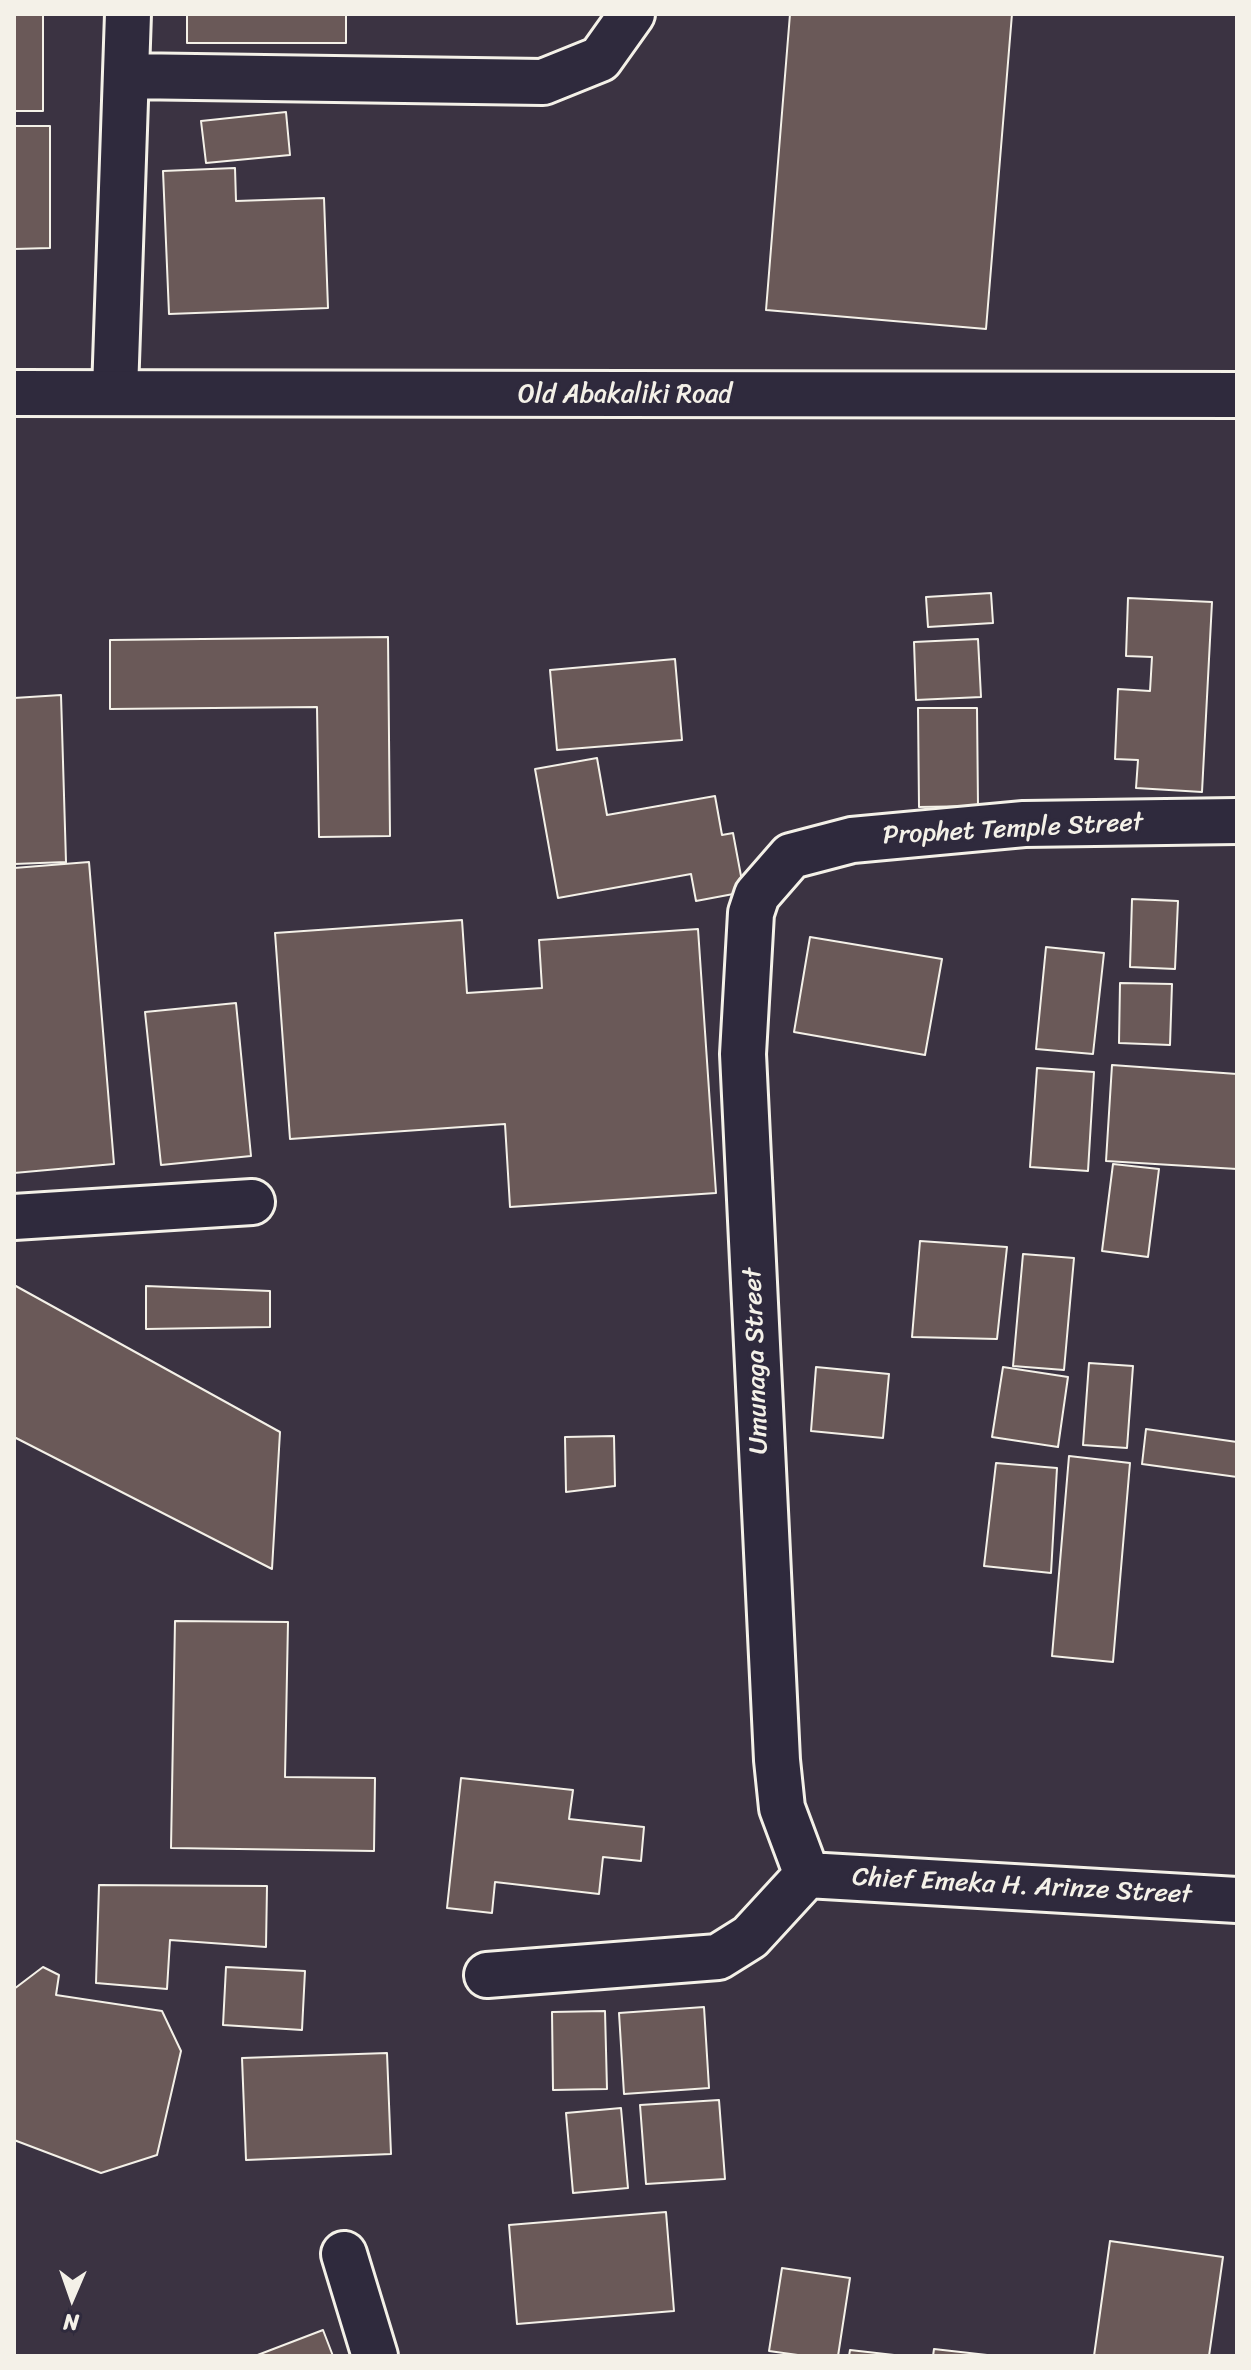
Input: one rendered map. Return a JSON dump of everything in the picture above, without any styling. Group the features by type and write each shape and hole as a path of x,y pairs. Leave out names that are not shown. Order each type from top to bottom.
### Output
{"street":[{"path":"115,391 128,14"},
{"path":"126,76 543,82 600,59 632,14"},
{"name":"Old Abakaliki Road","path":"14,393 1237,395"},
{"name":"Prophet Temple Street","path":"791,856 852,840 1024,824 1237,821"},
{"name":"Umunaga Street","path":"791,856 757,895 751,913 743,1054 777,1760 782,1808 807,1875"},
{"path":"14,1217 252,1202"},
{"path":"487,1975 718,1957 750,1937 807,1875"},
{"name":"Chief Emeka H. Arinze Street","path":"807,1875 1237,1900"},
{"path":"344,2254 375,2356"}],"building":[{"path":"14,14 43,14 43,111 14,111"},
{"path":"187,14 346,14 346,43 187,43"},
{"path":"790,14 1012,14 986,329 766,310"},
{"path":"286,112 290,155 206,163 201,121"},
{"path":"14,126 50,126 50,248 14,249"},
{"path":"235,168 236,201 324,198 328,308 169,314 163,171"},
{"path":"991,593 993,623 928,627 926,597"},
{"path":"1128,598 1212,602 1202,792 1136,788 1138,760 1115,759 1118,689 1150,691 1152,657 1126,656"},
{"path":"388,637 390,836 319,837 317,707 110,709 110,640"},
{"path":"978,639 981,697 916,700 914,642"},
{"path":"675,659 682,740 557,750 550,670"},
{"path":"61,695 66,862 14,864 14,698"},
{"path":"918,708 977,708 978,806 919,807"},
{"path":"597,758 607,815 715,796 722,835 733,833 744,892 696,901 691,874 558,898 535,769"},
{"path":"89,862 114,1164 14,1173 14,868"},
{"path":"1132,899 1178,901 1175,969 1130,967"},
{"path":"462,920 467,993 542,988 539,940 698,929 716,1193 510,1207 505,1124 290,1139 275,933"},
{"path":"810,937 942,959 925,1055 794,1032"},
{"path":"1046,947 1104,953 1093,1054 1036,1049"},
{"path":"1120,983 1172,984 1170,1045 1119,1043"},
{"path":"236,1003 251,1156 161,1165 145,1012"},
{"path":"1112,1065 1237,1074 1237,1169 1106,1161"},
{"path":"1037,1068 1094,1072 1088,1171 1030,1167"},
{"path":"1113,1164 1159,1169 1148,1257 1102,1251"},
{"path":"920,1241 1007,1247 997,1339 912,1337"},
{"path":"1023,1254 1074,1258 1064,1370 1013,1366"},
{"path":"14,1285 280,1432 272,1569 14,1437"},
{"path":"146,1286 270,1291 270,1327 146,1329"},
{"path":"1089,1363 1133,1366 1127,1448 1083,1445"},
{"path":"816,1367 889,1374 883,1438 811,1431"},
{"path":"1003,1367 1068,1377 1058,1447 992,1437"},
{"path":"1146,1429 1237,1442 1237,1477 1142,1464"},
{"path":"614,1436 615,1486 566,1492 565,1437"},
{"path":"1069,1456 1130,1463 1113,1662 1052,1656"},
{"path":"996,1463 1057,1468 1051,1573 984,1566"},
{"path":"175,1621 288,1622 285,1777 375,1778 374,1851 171,1848"},
{"path":"461,1778 573,1790 569,1819 644,1827 641,1861 603,1857 599,1894 495,1882 492,1913 447,1908"},
{"path":"99,1885 267,1886 266,1947 170,1940 167,1989 96,1983"},
{"path":"43,1967 59,1975 56,1995 162,2011 181,2051 157,2155 101,2173 14,2140 14,1989"},
{"path":"226,1967 305,1971 302,2030 223,2025"},
{"path":"704,2007 709,2088 624,2094 619,2013"},
{"path":"605,2011 607,2089 553,2090 552,2012"},
{"path":"387,2053 391,2154 246,2160 242,2058"},
{"path":"719,2100 725,2179 646,2184 640,2105"},
{"path":"621,2108 628,2188 573,2193 566,2113"},
{"path":"666,2212 674,2311 517,2324 509,2225"},
{"path":"1110,2241 1223,2257 1209,2356 1094,2356"},
{"path":"782,2268 850,2278 838,2356 769,2351"},
{"path":"323,2330 333,2356 255,2356"},
{"path":"934,2349 996,2356 933,2356"},
{"path":"850,2350 903,2356 849,2356"}]}
